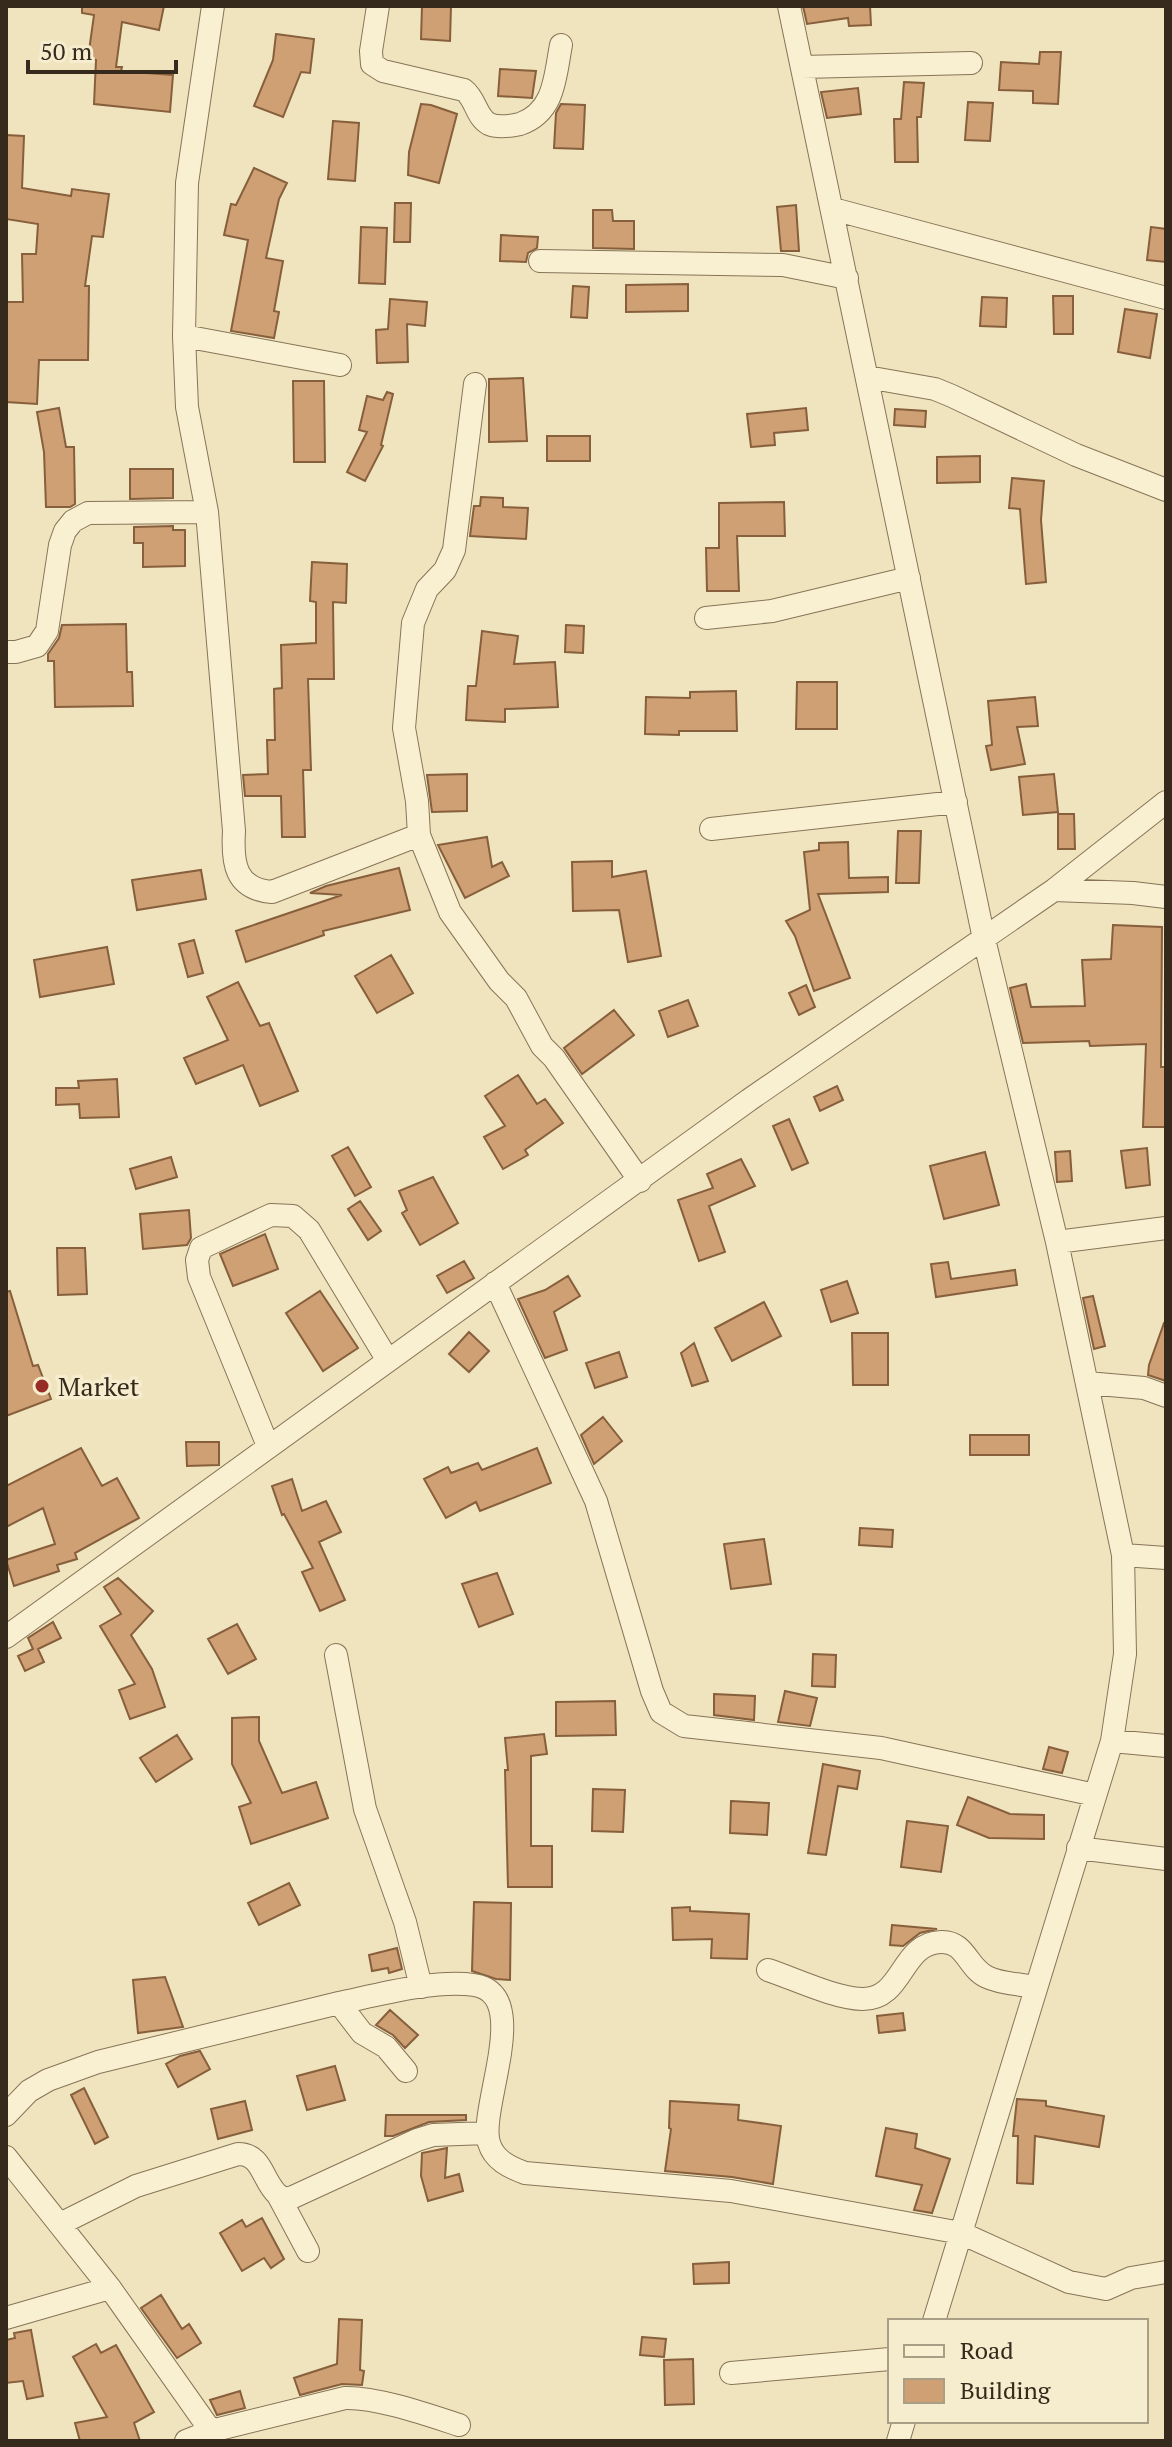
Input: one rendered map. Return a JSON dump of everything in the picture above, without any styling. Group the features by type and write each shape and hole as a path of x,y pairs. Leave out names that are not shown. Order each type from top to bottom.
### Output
{"street":[{"path":"213,6 187,183 184,336 187,407 207,512 234,831 233,856 241,879 256,891 272,892 419,835"},
{"path":"378,6 372,64 383,71 464,90 472,96 481,119 492,126 513,126 529,121 543,111 551,96 561,45"},
{"path":"789,6 984,939 1057,1242 1123,1555 1125,1654 1112,1741 935,2319"},
{"path":"802,67 971,63"},
{"path":"833,209 1166,298"},
{"path":"540,261 783,265 847,278"},
{"path":"184,336 340,365"},
{"path":"867,377 935,389 1076,455 1166,490"},
{"path":"475,384 454,550 445,570 427,589 413,623 404,728 417,801 419,835 450,912 499,981 516,998 542,1046 554,1058 640,1181"},
{"path":"6,652 37,646 47,631 60,545 73,521 88,513 207,512"},
{"path":"706,618 772,611 909,578"},
{"path":"711,829 956,802"},
{"path":"6,1637 749,1100 1054,890 1166,802"},
{"path":"1054,890 1166,897"},
{"path":"268,1446 199,1277 197,1260 201,1248 271,1215 293,1216 309,1230 387,1359"},
{"path":"1057,1242 1166,1228"},
{"path":"495,1283 596,1501 652,1691 661,1712 684,1726 881,1748 1095,1795"},
{"path":"1087,1383 1144,1388 1166,1396"},
{"path":"1123,1555 1166,1558"},
{"path":"336,1655 365,1809 405,1922 421,1987"},
{"path":"1112,1741 1166,1746"},
{"path":"1078,1848 1166,1859"},
{"path":"768,1970 847,1996 872,1998 895,1984 918,1948 927,1943 950,1942 959,1946 984,1976 1035,1987"},
{"path":"6,2115 29,2091 48,2080 98,2062 339,2003 421,1987 475,1985 488,1991 498,2001 502,2013 498,2072 487,2133 492,2152 501,2161 525,2173 731,2191 961,2233 1069,2282 1106,2289 1131,2278 1166,2272"},
{"path":"339,2003 362,2033 386,2047 406,2071"},
{"path":"60,2224 136,2186 238,2154 249,2154 256,2160 271,2189 285,2199 417,2140 433,2135 487,2133"},
{"path":"6,2157 110,2288 215,2436"},
{"path":"278,2195 308,2251"},
{"path":"6,2318 110,2288"},
{"path":"731,2373 888,2359"},
{"path":"186,2441 215,2436 352,2398 459,2425"}],"building":[{"path":"82,6 164,6 159,30 122,22 116,67 122,67 121,71 173,75 170,112 94,104 96,60 88,58 94,15 82,13"},
{"path":"422,6 451,6 450,41 421,39"},
{"path":"803,6 870,6 871,25 849,26 848,18 807,24"},
{"path":"276,34 314,39 310,73 301,72 283,117 254,106 273,60"},
{"path":"1040,52 1061,52 1058,104 1033,103 1033,91 999,90 1001,62 1039,64"},
{"path":"500,69 536,71 532,98 498,96"},
{"path":"904,82 924,83 921,117 917,117 918,162 895,162 894,119 901,119"},
{"path":"858,88 861,114 827,118 821,92"},
{"path":"968,102 993,103 990,141 965,140"},
{"path":"421,104 457,114 439,183 408,175 409,152"},
{"path":"561,104 585,105 583,149 554,148 556,113"},
{"path":"333,121 359,123 355,181 328,179"},
{"path":"6,135 24,136 22,188 71,196 72,189 109,194 103,237 92,236 85,286 89,286 88,360 39,360 37,404 6,402 6,302 23,302 22,254 36,254 38,224 6,219"},
{"path":"254,168 287,183 279,199 266,258 283,261 274,311 279,312 274,338 231,331 248,240 224,235 231,204 236,205"},
{"path":"395,203 411,203 410,242 394,242"},
{"path":"796,205 799,251 781,251 777,207"},
{"path":"593,210 612,210 613,221 634,221 634,249 593,248"},
{"path":"361,227 387,228 385,284 359,283"},
{"path":"1151,227 1166,229 1166,262 1147,260"},
{"path":"501,235 538,237 537,248 528,253 526,262 500,261"},
{"path":"688,284 688,311 626,312 626,285"},
{"path":"573,286 589,287 587,318 571,317"},
{"path":"1053,296 1073,296 1073,334 1054,334"},
{"path":"982,297 1007,298 1006,327 980,326"},
{"path":"390,299 427,302 425,326 407,324 408,362 377,363 376,330 388,329"},
{"path":"1125,309 1157,314 1150,358 1118,352"},
{"path":"523,378 527,441 489,442 489,379"},
{"path":"293,381 324,381 325,462 294,462"},
{"path":"387,392 393,394 383,446 365,481 347,472 367,432 359,430 367,396 383,400"},
{"path":"59,408 66,447 74,447 75,504 70,507 46,507 44,452 37,412"},
{"path":"806,408 808,430 774,433 775,445 751,447 747,414"},
{"path":"895,409 926,411 925,427 894,425"},
{"path":"547,436 590,436 590,461 547,461"},
{"path":"980,456 980,482 937,483 937,457"},
{"path":"130,469 173,469 173,498 130,499"},
{"path":"1012,478 1044,481 1041,520 1046,582 1026,584 1020,509 1009,508"},
{"path":"481,497 503,498 503,507 528,508 526,539 470,536 474,506 480,506"},
{"path":"784,502 785,536 737,536 739,591 707,591 706,548 719,548 719,503"},
{"path":"173,526 173,530 185,530 185,566 143,567 143,543 134,543 134,527"},
{"path":"312,562 347,564 346,603 333,602 334,679 308,679 311,770 303,770 305,837 282,837 281,796 245,796 243,775 268,774 267,740 275,740 274,689 282,688 281,645 316,643 316,602 310,601"},
{"path":"126,624 127,672 132,672 133,706 55,707 54,661 48,661 48,654 59,638 62,625"},
{"path":"566,625 584,626 583,653 565,652"},
{"path":"482,631 518,636 514,664 555,662 558,707 505,709 505,722 466,720 468,686 476,686"},
{"path":"797,682 837,682 837,729 796,729"},
{"path":"736,691 737,731 645,734 646,697 690,698 690,692"},
{"path":"1035,697 1038,726 1017,727 1025,764 991,770 986,746 992,745 988,701"},
{"path":"467,774 467,811 432,812 427,775"},
{"path":"1054,774 1058,812 1023,815 1019,777"},
{"path":"1058,814 1074,814 1075,849 1058,849"},
{"path":"898,831 921,831 919,883 896,883"},
{"path":"487,837 492,867 502,862 509,876 465,898 438,845"},
{"path":"848,842 849,878 888,877 888,892 818,894 850,978 814,991 795,936 786,921 810,910 804,852 819,850 819,843"},
{"path":"612,861 612,877 646,871 661,956 628,962 619,910 573,911 572,862"},
{"path":"399,868 410,910 323,931 324,935 246,962 236,931 342,895 310,893 326,886"},
{"path":"201,870 206,899 137,910 132,880"},
{"path":"1113,925 1162,927 1161,1067 1166,1067 1166,1127 1143,1127 1146,1044 1090,1046 1089,1041 1023,1043 1010,988 1026,984 1031,1007 1085,1006 1082,960 1111,959"},
{"path":"194,940 203,973 188,977 179,944"},
{"path":"107,947 114,984 40,997 34,960"},
{"path":"391,955 413,993 377,1013 355,976"},
{"path":"238,982 260,1026 269,1023 298,1091 260,1106 243,1065 196,1084 184,1058 228,1040 207,997"},
{"path":"806,985 815,1007 799,1015 789,993"},
{"path":"688,1000 698,1026 668,1037 659,1011"},
{"path":"614,1010 634,1035 582,1074 564,1048"},
{"path":"518,1075 537,1104 545,1099 563,1123 525,1150 528,1155 503,1169 484,1137 505,1126 485,1096"},
{"path":"117,1079 119,1117 80,1118 79,1104 56,1105 56,1088 79,1088 78,1081"},
{"path":"837,1086 843,1100 820,1111 814,1097"},
{"path":"789,1119 808,1163 792,1170 773,1126"},
{"path":"348,1147 371,1187 355,1196 332,1156"},
{"path":"1147,1148 1150,1185 1126,1188 1121,1151"},
{"path":"1070,1151 1072,1181 1057,1182 1055,1152"},
{"path":"985,1152 999,1205 944,1219 930,1166"},
{"path":"171,1157 177,1177 136,1189 130,1169"},
{"path":"741,1159 755,1186 709,1206 725,1252 699,1261 678,1200 713,1188 707,1174"},
{"path":"433,1177 458,1223 420,1245 402,1213 407,1210 399,1191"},
{"path":"360,1201 381,1231 368,1240 348,1209"},
{"path":"189,1210 191,1238 187,1245 143,1249 140,1214"},
{"path":"265,1234 278,1269 233,1286 220,1254"},
{"path":"57,1248 85,1248 87,1294 58,1295"},
{"path":"464,1261 474,1278 447,1293 437,1276"},
{"path":"948,1262 951,1279 1015,1270 1017,1285 936,1297 931,1264"},
{"path":"568,1276 580,1296 554,1312 567,1350 545,1358 518,1299 545,1290"},
{"path":"847,1281 858,1313 831,1322 821,1290"},
{"path":"10,1291 33,1366 38,1365 51,1399 6,1416 6,1292"},
{"path":"320,1291 358,1348 323,1371 286,1313"},
{"path":"1093,1296 1105,1346 1094,1349 1083,1298"},
{"path":"764,1302 781,1336 732,1361 715,1328"},
{"path":"1166,1323 1166,1381 1148,1375"},
{"path":"469,1332 489,1351 469,1372 449,1354"},
{"path":"852,1333 888,1333 888,1385 853,1385"},
{"path":"694,1343 708,1381 692,1386 681,1353"},
{"path":"619,1352 627,1377 595,1388 586,1363"},
{"path":"603,1417 622,1441 594,1464 581,1435"},
{"path":"970,1435 1029,1435 1029,1455 970,1455"},
{"path":"186,1442 219,1442 219,1465 187,1466"},
{"path":"81,1448 102,1486 117,1478 139,1518 75,1553 77,1559 57,1565 59,1571 14,1586 6,1560 55,1544 43,1508 6,1527 6,1486"},
{"path":"537,1448 551,1483 480,1511 476,1502 446,1518 424,1479 448,1467 451,1473 478,1463 482,1470"},
{"path":"292,1479 302,1511 326,1501 341,1532 319,1542 345,1600 320,1611 302,1572 313,1568 282,1515 272,1486"},
{"path":"860,1528 893,1530 892,1547 859,1545"},
{"path":"764,1539 771,1584 731,1589 724,1544"},
{"path":"497,1573 513,1614 479,1627 462,1584"},
{"path":"118,1578 153,1611 131,1635 152,1669 165,1707 130,1719 119,1690 135,1684 100,1626 121,1614 104,1587"},
{"path":"53,1622 61,1638 38,1649 44,1662 25,1671 18,1656 33,1649 28,1638"},
{"path":"237,1624 256,1659 228,1674 208,1639"},
{"path":"813,1654 836,1655 835,1687 812,1686"},
{"path":"785,1691 817,1698 810,1726 778,1722"},
{"path":"714,1694 755,1696 754,1720 714,1715"},
{"path":"615,1701 616,1735 556,1736 556,1702"},
{"path":"259,1717 259,1741 282,1793 316,1782 328,1818 251,1844 239,1807 251,1803 232,1764 232,1718"},
{"path":"544,1734 547,1754 531,1756 531,1846 552,1846 552,1887 508,1887 505,1738"},
{"path":"177,1735 192,1759 156,1782 140,1758"},
{"path":"1049,1747 1068,1752 1062,1773 1043,1769"},
{"path":"823,1764 860,1771 857,1789 838,1786 826,1855 808,1853"},
{"path":"593,1789 625,1790 623,1832 592,1831"},
{"path":"968,1797 1010,1814 1044,1815 1044,1839 989,1838 957,1825"},
{"path":"731,1801 769,1803 767,1835 730,1833"},
{"path":"907,1821 948,1826 941,1872 901,1867"},
{"path":"289,1883 300,1905 259,1925 248,1903"},
{"path":"474,1902 511,1903 510,1980 472,1971"},
{"path":"690,1907 690,1911 749,1914 747,1959 711,1958 712,1939 673,1940 672,1908"},
{"path":"892,1925 937,1929 920,1933 903,1946 890,1945"},
{"path":"397,1948 402,1969 389,1973 388,1968 372,1971 369,1955"},
{"path":"165,1977 183,2027 138,2033 133,1980"},
{"path":"390,2010 418,2035 405,2048 393,2035 376,2025"},
{"path":"903,2013 905,2030 879,2033 877,2016"},
{"path":"200,2051 210,2069 178,2087 166,2064 180,2056"},
{"path":"335,2066 345,2100 307,2110 297,2076"},
{"path":"84,2088 108,2137 95,2144 71,2095"},
{"path":"1017,2099 1046,2101 1046,2106 1104,2116 1099,2147 1035,2136 1033,2184 1017,2183 1018,2136 1013,2136"},
{"path":"245,2101 252,2130 218,2139 211,2109"},
{"path":"670,2101 739,2105 738,2120 781,2126 773,2184 665,2171 671,2129"},
{"path":"386,2115 466,2115 466,2120 429,2122 393,2136 385,2136"},
{"path":"886,2128 917,2134 915,2148 950,2159 932,2213 914,2210 922,2185 876,2176"},
{"path":"447,2148 445,2178 459,2174 463,2191 428,2201 421,2176 422,2153"},
{"path":"262,2218 284,2259 271,2268 264,2258 242,2271 220,2233 242,2220 246,2227"},
{"path":"729,2262 729,2283 694,2284 693,2264"},
{"path":"161,2295 182,2329 189,2324 201,2343 177,2358 141,2308"},
{"path":"339,2319 362,2320 362,2385 342,2384 300,2395 294,2378 337,2364"},
{"path":"31,2330 43,2396 27,2399 23,2381 6,2383 6,2340 15,2338 14,2333"},
{"path":"642,2337 666,2339 664,2357 640,2355"},
{"path":"96,2344 101,2353 116,2345 154,2412 134,2423 140,2441 80,2441 75,2423 107,2417 73,2357"},
{"path":"693,2359 694,2404 665,2405 664,2360"},
{"path":"240,2391 245,2408 217,2415 210,2400"}],"place":[{"name":"Market","path":"42,1386"}]}
